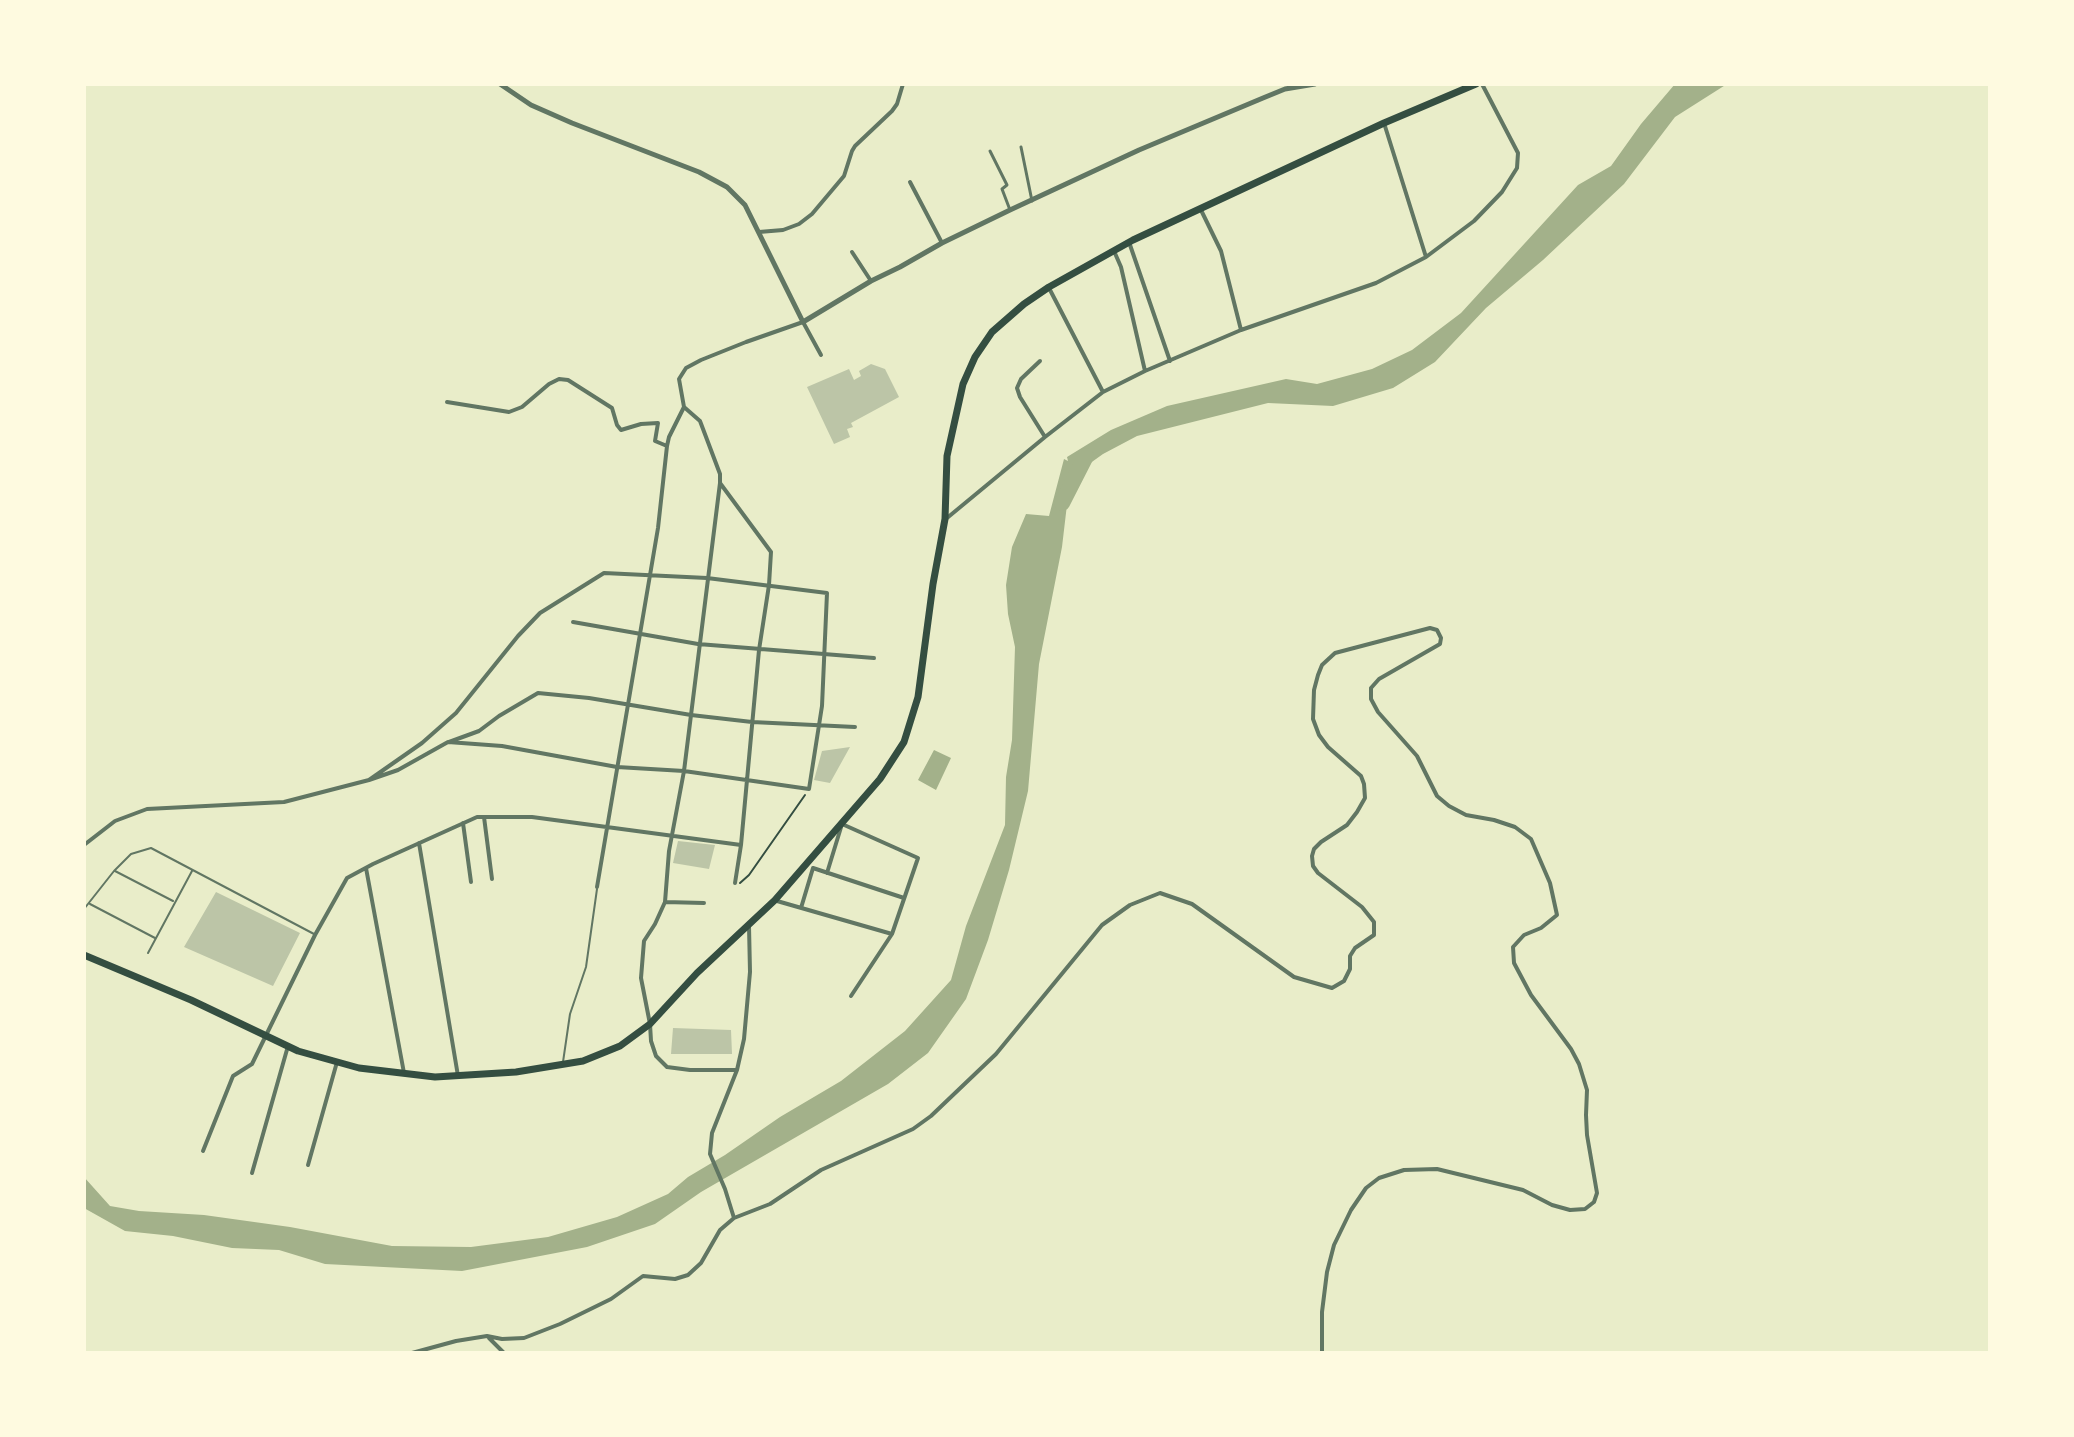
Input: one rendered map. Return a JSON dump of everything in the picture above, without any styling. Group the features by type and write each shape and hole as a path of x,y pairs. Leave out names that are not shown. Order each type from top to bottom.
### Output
{"highway":[{"path":"84,955 191,1000 266,1037 359,1068 435,1077 516,1072 583,1061 620,1046 650,1024 697,973 775,900 880,779 904,742 918,697 945,519 947,456 963,384 975,357 992,332 1049,287 1129,242 1384,123 1479,84"}],"street":[{"path":"500,84 531,105 699,172 727,187 745,205 821,355"},
{"path":"759,232 783,230 799,224 812,214 844,176 855,146 897,104 903,84"},
{"path":"597,887 664,486 667,446 684,407 679,379 686,368 803,322 942,243 1139,150 1285,89 1315,84"},
{"path":"945,519 1103,392 1241,330 1376,283 1426,257 1474,221 1502,192 1517,168 1518,153 1479,84"},
{"path":"1384,123 1426,257"},
{"path":"1021,147 1032,201"},
{"path":"990,151 1007,185 1002,189 1010,210"},
{"path":"910,182 942,243"},
{"path":"1200,208 1221,251 1241,330"},
{"path":"1129,242 1170,361"},
{"path":"1114,251 1121,267 1145,371"},
{"path":"852,252 871,281"},
{"path":"1049,287 1103,392"},
{"path":"1040,361 1021,379 1017,388 1045,437"},
{"path":"447,402 509,412 522,407 549,384 559,379 568,380 612,408 621,430 658,423 655,441 667,446"},
{"path":"684,407 700,421 720,474 720,483 684,771 669,851 665,902 644,941 641,978 651,1041 656,1056 667,1067 737,1070"},
{"path":"720,483 771,552 735,883"},
{"path":"369,780 422,743 456,713 540,613 599,575 707,578 827,593 820,725 809,789 684,771 617,767 502,746 448,742"},
{"path":"573,622 698,644 874,658"},
{"path":"412,1353 487,1336 524,1338 611,1299 643,1276 675,1279 688,1275 701,1263 720,1230 734,1218 770,1204 821,1170 913,1129 931,1116 996,1054 1102,925 1130,905 1160,893 1192,904 1294,977 1332,988 1344,981 1350,969 1350,956 1355,948 1374,935 1374,922 1362,907 1318,873 1312,856 1321,842 1347,825 1357,812 1365,798 1364,784 1361,776 1319,735 1313,719 1314,690 1322,665 1335,653 1430,628 1437,630 1440,644 1379,679 1371,688 1371,699 1378,712 1417,756 1437,796 1466,815 1515,827 1531,839 1550,883 1557,915 1518,941 1513,947 1514,963 1531,995 1579,1064 1587,1090 1587,1135 1597,1193 1594,1202 1585,1209 1570,1210 1552,1205 1523,1190 1437,1169 1404,1170 1379,1178 1366,1188 1351,1210 1334,1245 1322,1312 1322,1353"},
{"path":"84,845 115,821 147,809 284,802 369,780 398,770 448,742 479,731 538,693 752,722 855,727"},
{"path":"203,1151 233,1076 252,1064 315,935 347,878 477,817 532,817 741,845"},
{"path":"484,817 492,879"},
{"path":"463,823 471,882"},
{"path":"827,873 842,824 918,858 892,934 851,996"},
{"path":"419,843 458,1076"},
{"path":"366,868 404,1073"},
{"path":"801,908 813,868 904,898"},
{"path":"775,900 892,934"},
{"path":"665,902 704,903"},
{"path":"734,1218 710,1154 712,1133 737,1070 744,1039 750,972 749,925"},
{"path":"252,1173 288,1046"},
{"path":"308,1165 337,1062"},
{"path":"487,1336 504,1353"}],"lane":[{"path":"84,909 131,854 151,848 315,935"},
{"path":"148,953 193,870"},
{"path":"114,871 175,901"},
{"path":"563,1064 570,1014 586,967 597,887"},
{"path":"88,903 156,938"}],"path":[{"path":"735,883 742,883 749,875 809,789"}],"shaded area":[{"path":"1675,84 1727,84 1675,117 1624,184 1486,308 1435,362 1393,388 1333,406 1268,403 1137,436 1103,454 1075,474 1068,496 1062,547 1039,664 1028,791 988,940 966,999 928,1053 888,1084 701,1192 655,1224 587,1247 462,1271 325,1264 279,1250 232,1248 173,1236 125,1231 84,1208 84,1177 110,1206 290,1227 392,1246 471,1247 548,1237 617,1217 668,1194 688,1177 841,1081 905,1031 951,980 966,926 1005,825 1015,647 1006,585 1012,547 1026,514 1049,516 1064,459 1068,461 1067,457 1111,430 1167,406 1286,379 1317,384 1372,369 1412,350 1461,313 1578,185 1611,166"},
{"path":"934,750 951,758 936,790 918,780"}],"building":[{"path":"871,364 885,369 899,397 851,423 853,427 847,429 850,437 834,444 807,387 849,369 854,380 861,376 859,371"},
{"path":"850,747 830,783 814,780 822,751"},
{"path":"678,841 715,845 709,869 673,863"},
{"path":"216,892 300,933 273,986 184,947"},
{"path":"673,1028 731,1030 732,1054 671,1054"}],"waterway":[{"path":"1062,503 1086,456"}]}
